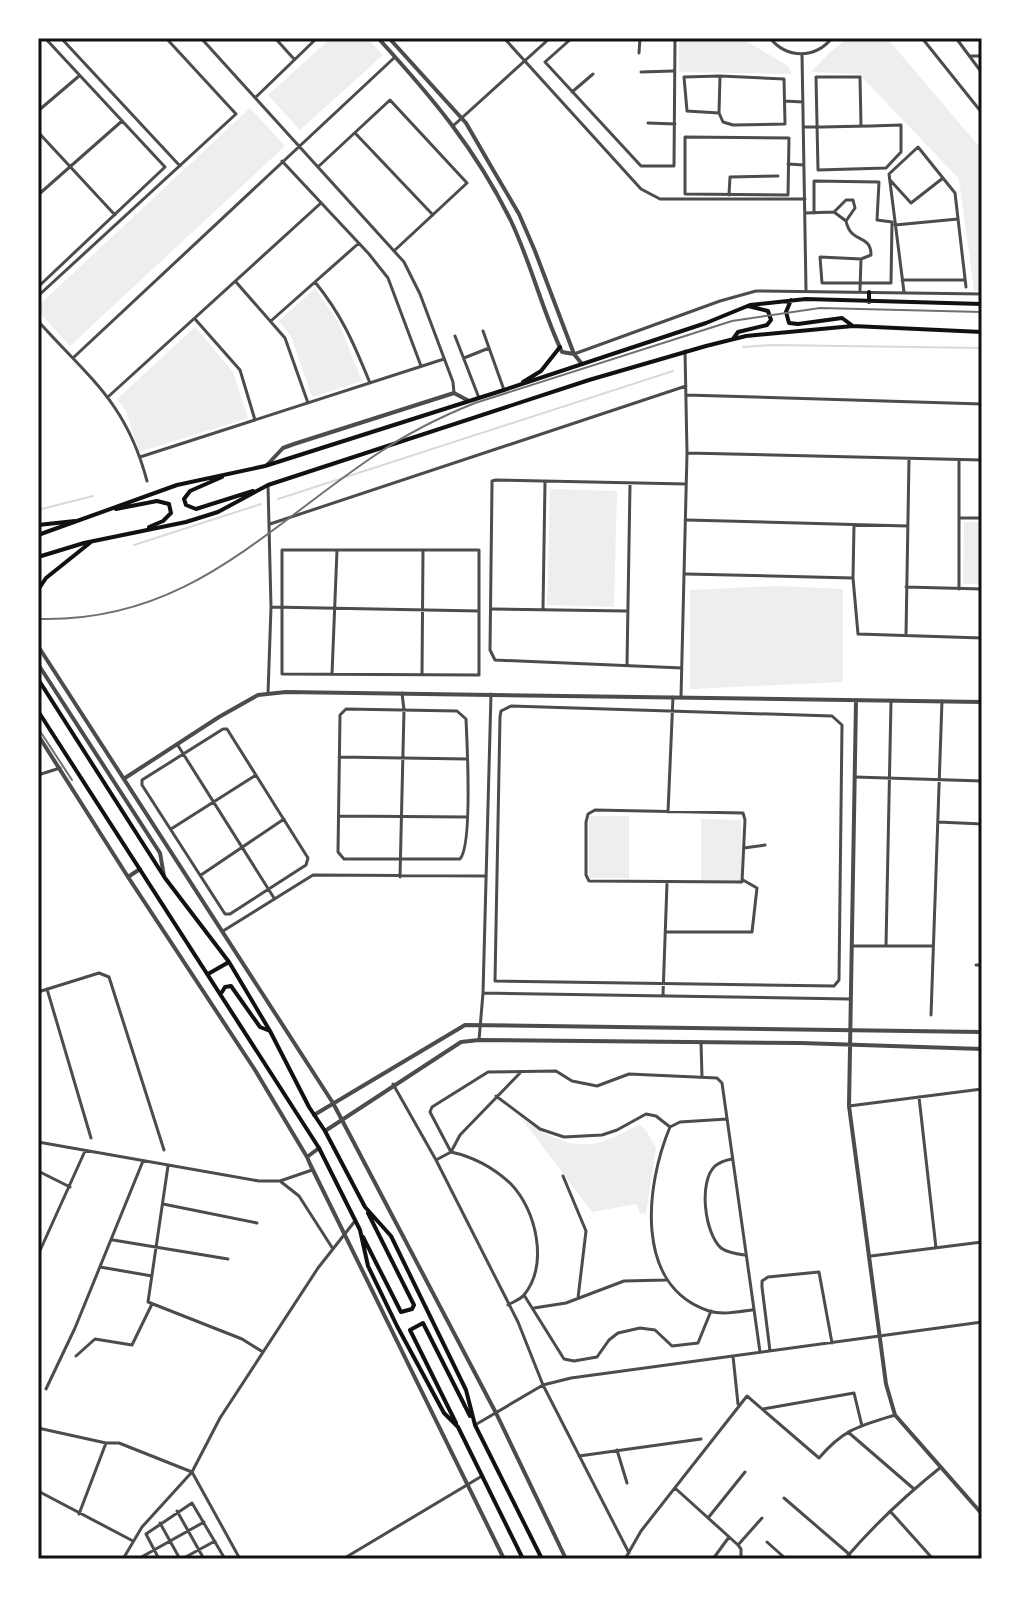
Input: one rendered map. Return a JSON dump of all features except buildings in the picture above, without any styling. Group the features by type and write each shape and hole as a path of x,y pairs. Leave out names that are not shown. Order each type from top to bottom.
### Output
{"main road":[{"path":"869,292 869,302"},
{"path":"791,300 786,312 789,323 842,318 853,326"},
{"path":"38,535 177,485 265,466 514,387 748,306 791,300 982,304"},
{"path":"733,339 738,332 770,322 772,316 768,311 748,306"},
{"path":"38,557 218,512 268,485 685,351 733,339 853,326 982,332"},
{"path":"514,387 541,371 560,347"},
{"path":"228,474 190,491 184,499 186,505 196,509 260,490"},
{"path":"110,510 157,501 169,504 171,513 168,517 144,530"},
{"path":"38,525 78,521"},
{"path":"38,590 46,578 93,541"},
{"path":"38,679 165,878 229,962 270,1031 365,1207 414,1305 412,1309 401,1312 319,1148 38,711"},
{"path":"208,974 229,962"},
{"path":"221,995 223,988 231,986 260,1027 270,1031"},
{"path":"365,1207 391,1236 412,1276 466,1390 475,1425"},
{"path":"360,1230 368,1266 397,1326 444,1413 458,1427"},
{"path":"523,1559 410,1330 415,1325 423,1323 542,1559"}],"street":[{"path":"38,287 165,167 45,38"},
{"path":"61,38 180,166"},
{"path":"38,296 236,114 166,38"},
{"path":"201,38 404,262 420,294 454,393 469,401"},
{"path":"275,38 295,60"},
{"path":"256,97 317,38"},
{"path":"378,38 454,125 510,219 560,347 566,354 574,354 756,291 982,294"},
{"path":"389,38 461,118 519,214 574,354 582,364"},
{"path":"504,38 641,189 660,199 805,199"},
{"path":"454,125 550,38"},
{"path":"572,38 545,62 641,166 674,166 675,38"},
{"path":"639,53 640,38"},
{"path":"770,38 783,50 802,54 822,48 832,38"},
{"path":"956,38 982,73"},
{"path":"923,39 982,113"},
{"path":"802,54 806,290"},
{"path":"968,56 982,56"},
{"path":"74,357 395,57"},
{"path":"641,72 674,71"},
{"path":"572,92 593,74"},
{"path":"38,111 79,76"},
{"path":"719,113 687,111 684,77 720,76 784,79 785,124 733,125 723,122 719,113 720,76"},
{"path":"804,127 818,127 861,126 901,125 901,152 886,168 818,170 818,127 816,77 860,77 861,126"},
{"path":"319,166 390,100 467,183 395,251"},
{"path":"785,101 803,102"},
{"path":"38,195 122,121"},
{"path":"648,123 675,124"},
{"path":"38,132 115,215"},
{"path":"355,133 433,215"},
{"path":"685,137 789,138 788,195 729,195 685,194 685,137"},
{"path":"904,293 889,174 918,147 955,193 966,287"},
{"path":"282,161 388,278 421,366"},
{"path":"788,164 804,165"},
{"path":"729,195 730,177 778,176"},
{"path":"889,180 911,203 943,178"},
{"path":"805,213 814,213 834,212 846,221 848,231 871,247 871,255 861,259 820,257 822,283 891,283 892,222 877,220 879,182 814,181 814,213"},
{"path":"834,212 846,200 853,200 855,208 846,221"},
{"path":"109,396 321,203"},
{"path":"895,225 958,219"},
{"path":"271,321 359,243"},
{"path":"860,291 861,259"},
{"path":"902,280 965,280"},
{"path":"236,282 285,338 308,403"},
{"path":"315,282 348,328 370,383"},
{"path":"195,319 240,370 255,420"},
{"path":"38,321 109,396 129,429 147,481"},
{"path":"483,331 504,390"},
{"path":"455,336 479,398"},
{"path":"464,358 489,348"},
{"path":"681,697 686,574 685,351"},
{"path":"140,457 444,359"},
{"path":"270,524 686,386"},
{"path":"265,466 283,448 454,393"},
{"path":"685,395 982,404"},
{"path":"687,453 982,460"},
{"path":"906,635 909,459"},
{"path":"959,459 959,589"},
{"path":"682,668 495,660 490,650 492,481 686,484"},
{"path":"543,609 545,482"},
{"path":"627,665 630,483"},
{"path":"268,485 271,607 268,694"},
{"path":"959,518 982,518"},
{"path":"686,520 907,526"},
{"path":"854,525 853,578 855,629 858,634 982,638"},
{"path":"282,550 423,550 479,550 479,675 282,674 282,550"},
{"path":"332,674 337,550"},
{"path":"422,675 423,550"},
{"path":"686,574 853,578"},
{"path":"906,587 982,589"},
{"path":"271,607 479,611"},
{"path":"492,609 626,611"},
{"path":"38,646 333,1103 496,1413 566,1559"},
{"path":"38,664 160,853 165,878"},
{"path":"400,877 402,693"},
{"path":"125,778 258,695 268,694 402,693 982,702"},
{"path":"479,1040 491,694"},
{"path":"668,812 673,697"},
{"path":"857,700 849,1106 886,1384 895,1415 982,1514"},
{"path":"886,946 891,701"},
{"path":"931,1015 942,701"},
{"path":"511,706 832,716 842,725 839,980 828,987 663,984 495,981 501,711 511,706"},
{"path":"346,709 404,710 457,711 466,719 467,817 464,854 460,859 344,859 338,852 340,715 346,709"},
{"path":"227,729 308,858 306,865 230,914 225,914 142,785 142,780 182,752 227,729"},
{"path":"38,735 255,1070 307,1157 362,1275 414,1372 504,1559"},
{"path":"177,744 274,898"},
{"path":"339,757 467,759"},
{"path":"38,775 60,768"},
{"path":"171,829 256,775"},
{"path":"855,777 982,781"},
{"path":"595,810 743,813 744,848 743,880 738,884 589,881 586,875 586,822 588,814 595,810"},
{"path":"338,816 467,817"},
{"path":"200,875 284,819"},
{"path":"937,822 982,824"},
{"path":"744,848 765,845"},
{"path":"128,877 140,869"},
{"path":"223,931 313,875 486,876"},
{"path":"665,932 752,932 757,888 743,880"},
{"path":"663,996 667,883"},
{"path":"851,946 933,946"},
{"path":"976,965 982,965"},
{"path":"38,992 99,973 109,977 164,1150"},
{"path":"47,989 91,1138"},
{"path":"483,993 849,999"},
{"path":"314,1115 457,1028 480,1024 982,1032"},
{"path":"325,1131 461,1042 701,1042 982,1049"},
{"path":"701,1042 702,1077"},
{"path":"508,1305 524,1295 537,1260 531,1217 512,1185 482,1162 451,1152 433,1120 432,1107 488,1072 556,1071 572,1081 597,1086 629,1074 717,1078 722,1083 760,1352"},
{"path":"436,1160 451,1152 460,1135 521,1072"},
{"path":"393,1084 436,1160 508,1305 543,1385 629,1553"},
{"path":"849,1106 982,1089"},
{"path":"496,1096 540,1129 564,1137 602,1135 646,1114 656,1116 670,1127"},
{"path":"919,1097 936,1248"},
{"path":"727,1119 680,1122 670,1127 660,1150 652,1185 650,1224 666,1280 695,1304 711,1311 752,1310"},
{"path":"38,1142 259,1181 280,1181 312,1170"},
{"path":"307,1157 319,1148"},
{"path":"38,1255 85,1151"},
{"path":"732,1159 722,1161 710,1172 705,1206 711,1232 720,1247 745,1255"},
{"path":"46,1389 112,1240 143,1161"},
{"path":"168,1166 147,1299 152,1304 242,1339 263,1352"},
{"path":"38,1171 70,1187"},
{"path":"563,1176 586,1231 578,1298"},
{"path":"280,1181 299,1196 333,1249"},
{"path":"163,1204 257,1223"},
{"path":"123,1559 168,1496 192,1472 220,1418 355,1220"},
{"path":"38,1236 45,1239"},
{"path":"112,1240 228,1259"},
{"path":"869,1257 982,1242"},
{"path":"100,1267 152,1276"},
{"path":"770,1351 762,1287 762,1281 768,1277 819,1272 832,1343"},
{"path":"534,1308 578,1298 624,1281 666,1280"},
{"path":"524,1295 564,1359 574,1361 597,1357 618,1333 640,1328 661,1333 672,1346 698,1343 711,1311"},
{"path":"76,1356 98,1338 132,1345 152,1304"},
{"path":"475,1425 543,1385 571,1378 982,1322"},
{"path":"733,1356 739,1407"},
{"path":"763,1409 854,1393 862,1426"},
{"path":"625,1559 641,1531 747,1396 819,1458 835,1440 848,1432 895,1415"},
{"path":"38,1428 119,1443 192,1472 240,1559"},
{"path":"848,1432 914,1489"},
{"path":"579,1456 701,1439"},
{"path":"79,1514 106,1443"},
{"path":"617,1450 627,1483"},
{"path":"845,1559 890,1511 941,1467"},
{"path":"708,1518 745,1472"},
{"path":"343,1559 482,1476"},
{"path":"674,1487 738,1545 741,1559"},
{"path":"38,1491 133,1541"},
{"path":"784,1498 850,1556"},
{"path":"159,1559 146,1534 192,1503 225,1559 236,1552"},
{"path":"177,1511 204,1559"},
{"path":"890,1511 933,1559"},
{"path":"738,1545 762,1518"},
{"path":"138,1559 204,1522"},
{"path":"160,1523 181,1559 215,1541"},
{"path":"713,1559 729,1537"},
{"path":"767,1542 786,1559"}],"shaded area":[{"path":"331,38 367,38 383,55 300,130 268,95"},
{"path":"679,38 741,38 788,66 792,74 679,72"},
{"path":"848,38 887,38 982,150 982,291 974,291 959,179 859,74 811,72"},
{"path":"250,108 285,146 70,346 38,311 38,306"},
{"path":"315,288 339,323 362,381 312,397 291,336 279,321"},
{"path":"195,327 233,372 248,418 139,452 126,411 117,399"},
{"path":"550,489 617,491 614,607 547,605"},
{"path":"964,522 982,522 982,584 963,584"},
{"path":"776,586 843,589 843,682 690,689 690,590"},
{"path":"589,816 629,816 629,878 589,878"},
{"path":"701,819 741,820 741,881 701,881"},
{"path":"521,1118 550,1136 581,1144 604,1141 639,1125 646,1130 656,1148 646,1213 640,1214 637,1204 592,1212"}],"waterway":[{"path":"743,347 982,348"},
{"path":"278,499 673,371"},
{"path":"38,510 93,496"},
{"path":"134,545 261,504"}],"railway":[{"path":"38,619 91,616 138,605 181,588 221,566 389,446 475,403 732,321 820,308 982,312"},
{"path":"38,728 72,780"}]}
